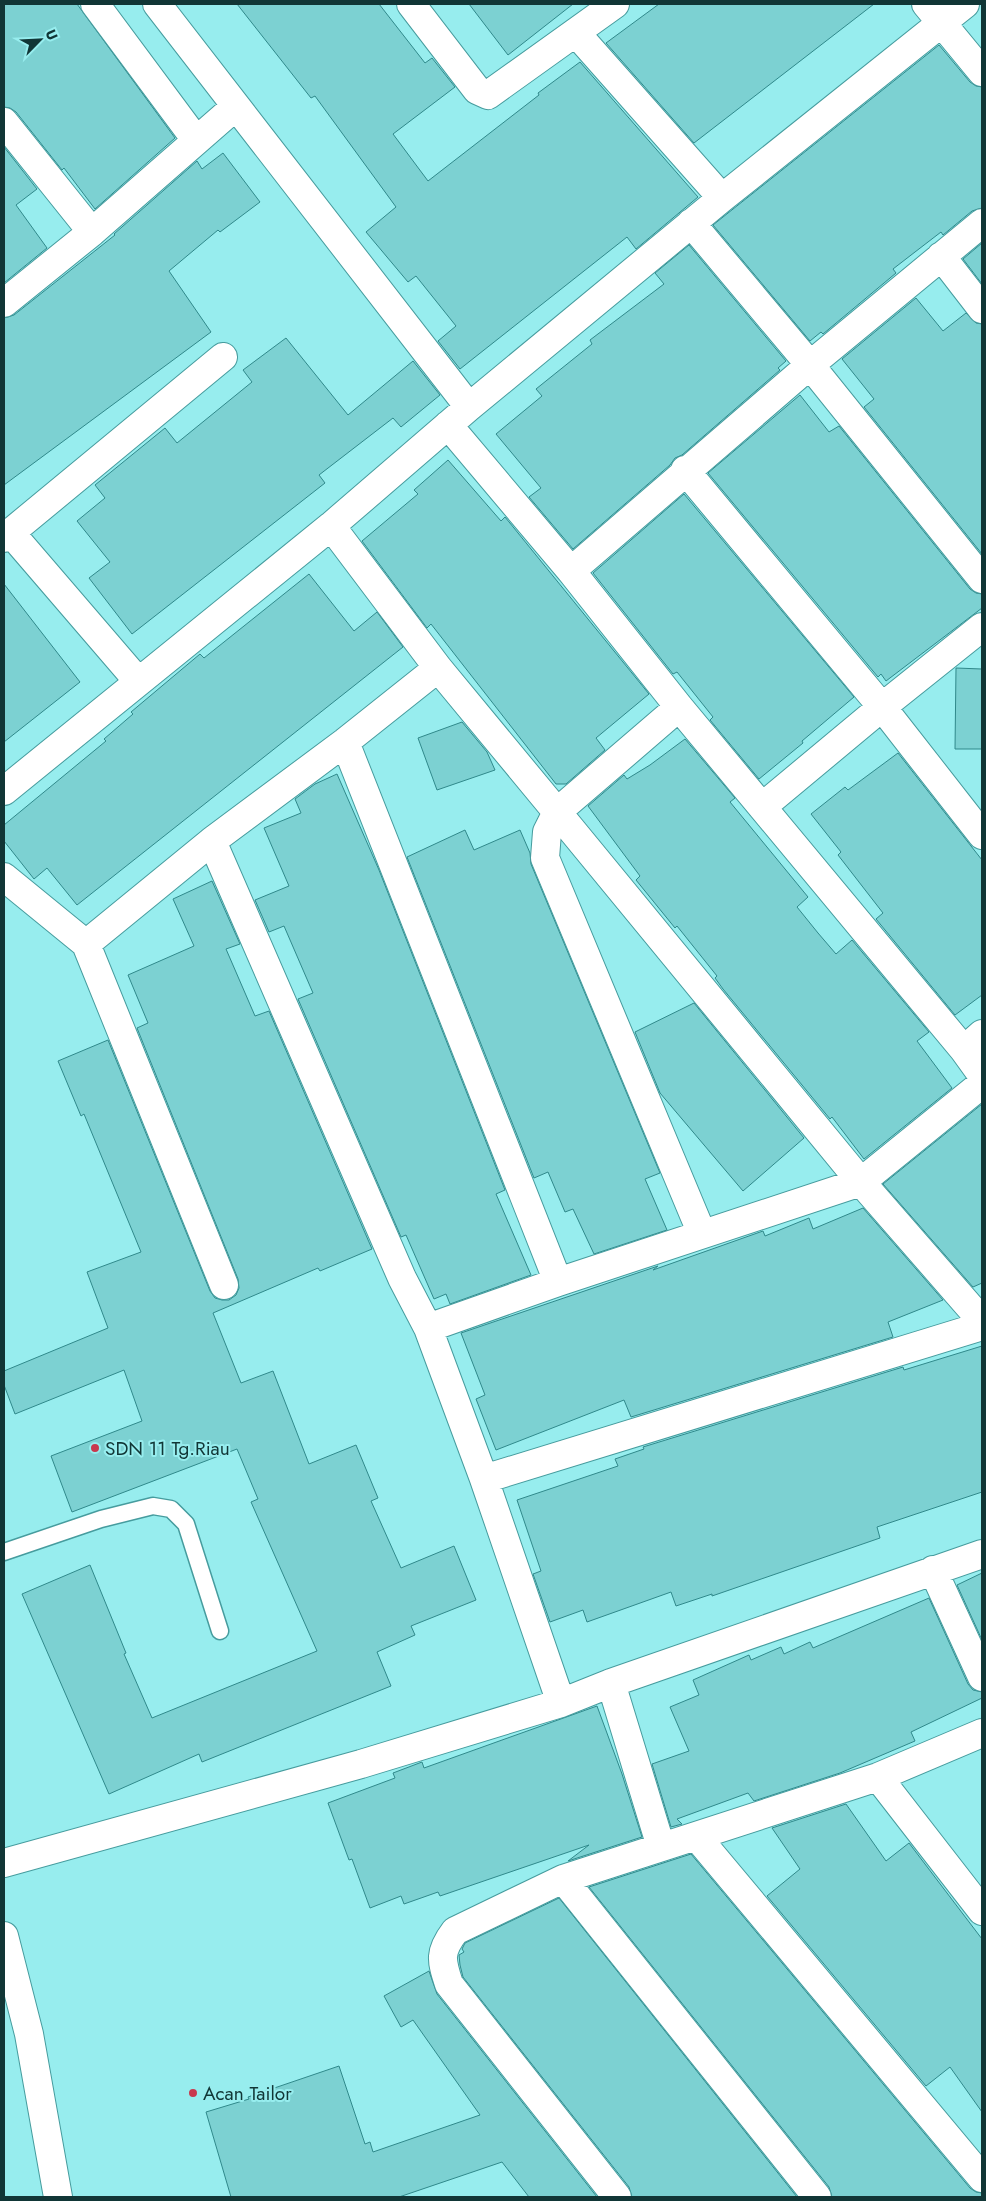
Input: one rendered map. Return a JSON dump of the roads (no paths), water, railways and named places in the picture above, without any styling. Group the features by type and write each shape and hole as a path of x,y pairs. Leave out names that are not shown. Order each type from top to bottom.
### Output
{"street":[{"path":"95,4 196,140"},
{"path":"157,4 469,407"},
{"path":"411,4 477,90 488,95 615,4"},
{"path":"4,791 331,526 469,407 722,198 934,14 965,4"},
{"path":"934,14 982,72"},
{"path":"576,33 722,198"},
{"path":"4,303 92,232 235,107"},
{"path":"4,122 92,232"},
{"path":"691,222 810,365 982,579"},
{"path":"571,571 685,470 941,256 982,224"},
{"path":"941,256 982,309"},
{"path":"138,682 7,535 223,357"},
{"path":"448,425 571,571 679,707 762,807 973,1042 982,1075"},
{"path":"685,470 882,707 982,835"},
{"path":"331,526 438,668 861,1182 982,1321"},
{"path":"762,807 982,627"},
{"path":"86,944 212,841 345,742 438,668"},
{"path":"679,707 556,812 547,832 545,858 702,1234"},
{"path":"345,742 558,1282"},
{"path":"212,841 402,1278 428,1328 484,1479 561,1703"},
{"path":"4,877 86,944 224,1285"},
{"path":"428,1328 558,1282 861,1182 982,1084"},
{"path":"484,1479 982,1326"},
{"path":"4,1863 361,1764 561,1703 611,1683 982,1554"},
{"path":"933,1570 982,1677"},
{"path":"611,1683 661,1847"},
{"path":"617,2197 449,1984 442,1963 444,1945 456,1931 563,1879 878,1777 982,1733"},
{"path":"878,1777 982,1911"},
{"path":"697,1837 982,2178"},
{"path":"563,1879 817,2197"},
{"path":"4,1936 29,2034 58,2197"}],"lane":[{"path":"4,1552 118,1515 153,1506 171,1509 186,1524 220,1631"}],"place":[{"name":"SDN 11 Tg.Riau","path":"95,1448"},
{"name":"Acan Tailor","path":"193,2093"}]}
